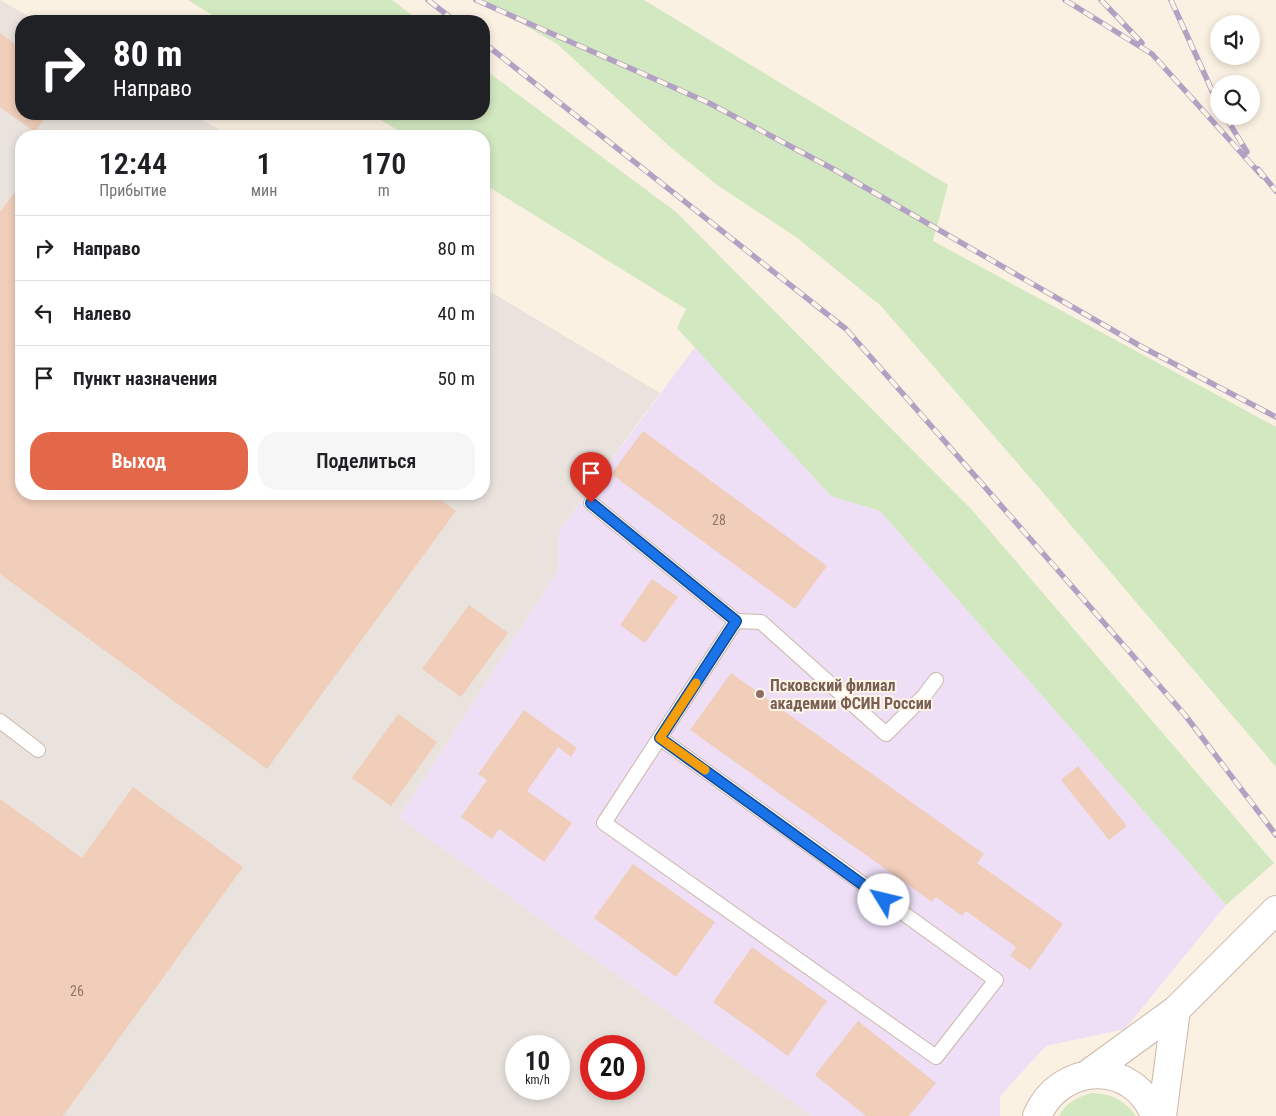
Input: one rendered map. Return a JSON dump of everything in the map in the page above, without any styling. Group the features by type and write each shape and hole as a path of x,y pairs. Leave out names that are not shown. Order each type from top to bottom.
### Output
{"street":[{"path":"1037,1116 1049,1095 1067,1081 1088,1074 1176,1010 1276,910"},
{"path":"1162,1116 1176,1010"},
{"path":"1088,1074 1111,1075 1132,1084 1151,1103 1155,1116"}],"lane":[{"path":"591,503 736,621 761,622 886,734 924,696 936,680"},
{"path":"660,738 996,980 936,1057 604,824 736,621"},
{"path":"0,721 38,750"}],"shaded area":[{"path":"0,0 26,15 15,15 15,120 202,120 220,130 15,130 15,500 490,500 490,292 660,393 559,531 558,571 399,817 812,1116 0,1116"},
{"name":"Псковский филиал академии ФСИН России","path":"695,347 831,496 880,511 1226,905 1125,1029 1046,1046 1000,1096 1000,1116 812,1116 399,817 558,571 559,531"}],"green space":[{"path":"188,0 392,0 412,15 212,15"},
{"path":"481,0 644,0 948,185 933,241 1276,427 1276,767 1040,489 881,306 796,237 717,185 669,146 557,44"},
{"path":"490,73 676,212 972,510 1274,863 1226,905 880,511 831,496 677,328 686,309 490,188 490,130 397,130 381,120 490,120"},
{"path":"1092,1093 1112,1096 1127,1106 1136,1116 1059,1116 1065,1107 1073,1101"}],"building":[{"path":"0,33 15,44 15,118 0,107"},
{"path":"18,120 44,120 36,130 32,130"},
{"path":"15,192 15,500 440,500 456,511 267,769 0,574 0,212"},
{"path":"643,431 827,566 795,609 611,474"},
{"path":"652,579 678,597 645,643 620,625"},
{"path":"469,605 508,633 461,697 422,669"},
{"path":"731,673 984,854 977,863 1063,924 1030,970 1010,956 1016,947 966,911 962,916 936,897 932,902 690,730"},
{"path":"524,710 577,748 571,757 558,747 527,791 572,823 544,862 499,829 492,839 461,817 487,780 478,774"},
{"path":"398,714 437,742 391,806 352,778"},
{"path":"1078,766 1127,826 1109,840 1061,780"},
{"path":"133,787 243,867 63,1116 0,1116 0,799 82,858"},
{"path":"633,864 715,922 676,977 594,918"},
{"path":"752,947 827,1001 788,1056 713,1002"},
{"path":"858,1021 936,1083 909,1116 866,1116 815,1075"}],"railway":[{"path":"428,0 447,15"},
{"path":"476,0 709,103 835,170 1142,347 1276,417"},
{"path":"1065,0 1152,54 1262,176"},
{"path":"1101,0 1142,43"},
{"path":"1171,0 1210,86"},
{"path":"490,48 846,329 1185,715 1276,835"},
{"path":"1230,125 1247,152"},
{"path":"1258,169 1276,191"}],"slow traffic":[{"path":"696,683 660,738 705,770"}],"place":[{"name":"Псковский филиал академии ФСИН России","path":"760,694"}],"route":[{"path":"591,503 736,621 660,738 884,900"}]}
